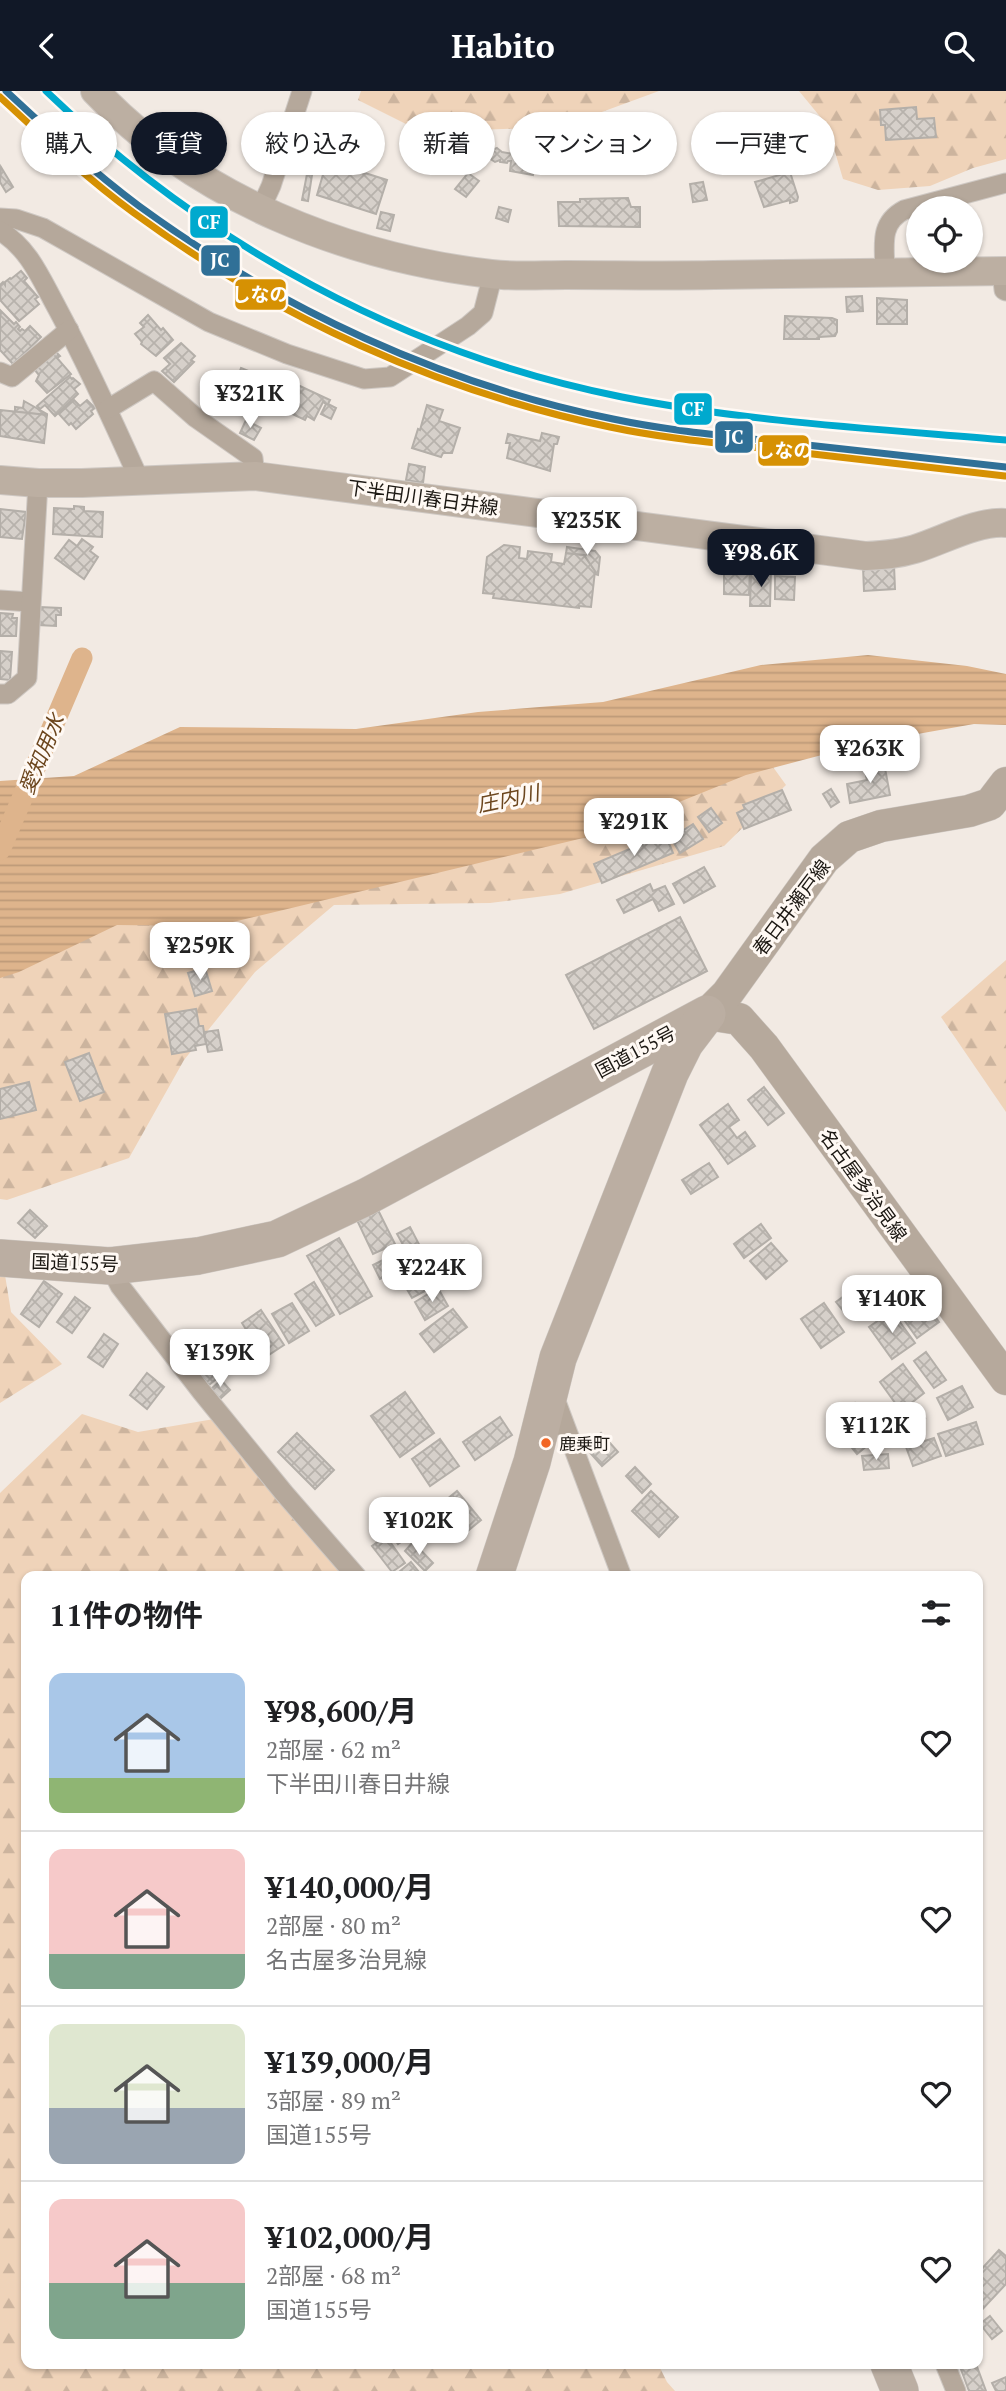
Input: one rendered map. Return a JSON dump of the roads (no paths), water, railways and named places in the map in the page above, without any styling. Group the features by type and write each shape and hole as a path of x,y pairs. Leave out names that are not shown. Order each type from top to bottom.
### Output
{"highway":[{"name":"国道155号","path":"0,1258 110,1266 198,1256 277,1239 366,1198 707,1014"},
{"name":"国道155号","path":"496,1571 532,1462 558,1358 670,1073 685,1043 707,1014"},
{"path":"891,2369 900,2391"}],"main road":[{"path":"95,91 120,118 196,175 260,210 322,234 384,253 493,274 674,276 885,273 1005,278"},
{"name":"下半田川春日井線","path":"0,480 38,483 255,476 866,556 903,552 992,522 1006,523"},
{"name":"春日井瀬戸線","path":"707,1014 727,994 824,859 849,837 881,826 969,811 990,803 1006,783"},
{"name":"名古屋多治見線","path":"707,1014 739,1019 764,1047 1006,1379"}],"street":[{"path":"260,210 271,186 302,91"},
{"path":"885,273 887,223 895,215 904,210 1006,183"},
{"path":"0,218 16,219 43,228 209,322 287,354 364,379 390,377 468,326 483,313 493,274"},
{"path":"0,230 27,254 88,364 138,479"},
{"path":"0,372 12,377 69,330"},
{"path":"108,409 154,381 196,418 253,458 255,476"},
{"path":"0,694 8,694 27,678 38,483"},
{"path":"0,600 30,601"},
{"path":"110,1266 120,1286 201,1391 352,1571"},
{"path":"550,1387 620,1571"},
{"path":"947,2369 956,2391"}],"water":[{"name":"庄内川","path":"868,655 967,666 1006,674 1006,725 974,724 818,756 746,775 600,834 216,926 117,925 19,972 0,978 0,781 74,776 180,727 356,729 478,712 603,702 761,665"}],"waterway":[{"name":"愛知用水","path":"0,850 82,658"}],"place":[{"name":"鹿乗町","path":"546,1443"}]}
